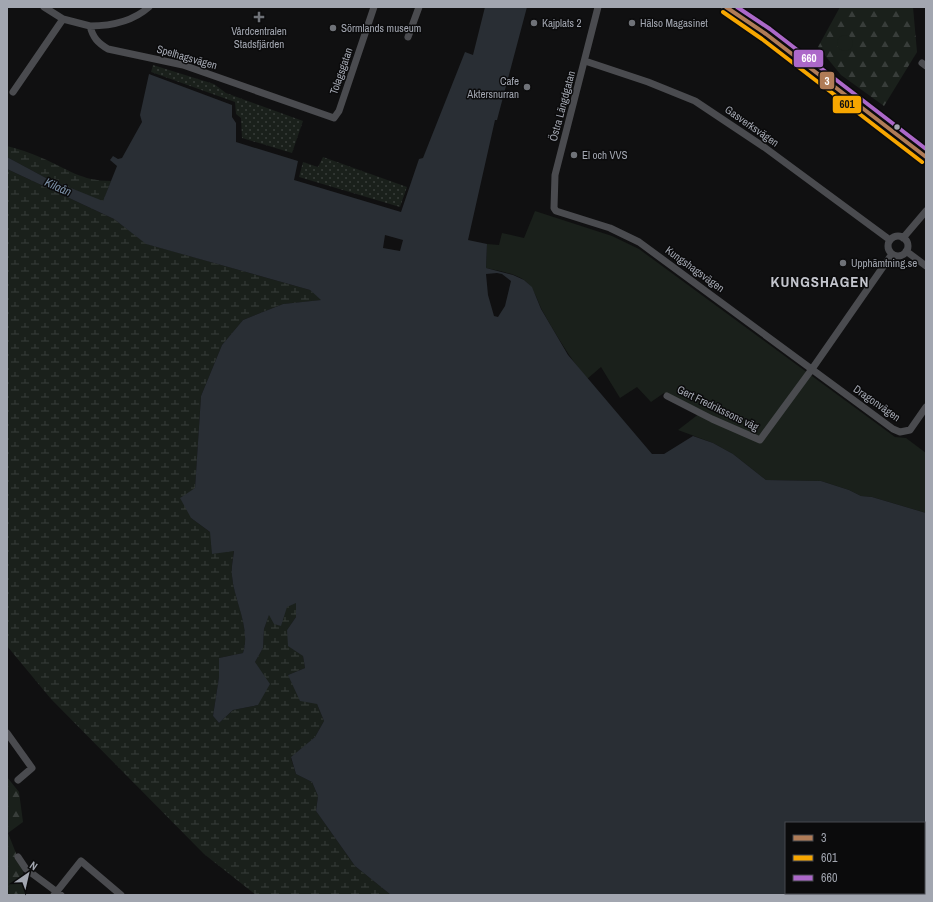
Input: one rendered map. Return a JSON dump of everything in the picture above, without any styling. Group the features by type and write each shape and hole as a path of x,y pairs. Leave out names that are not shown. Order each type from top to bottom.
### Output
{"main road":[{"path":"726,7 766,34 926,157"},
{"path":"908,142 926,152"}],"street":[{"path":"44,7 63,19 90,26 108,26 122,22 135,17 149,7"},
{"name":"Tolagsgatan","path":"334,118 339,111 374,7"},
{"path":"408,37 419,7"},
{"name":"Östra Längdgatan","path":"554,208 555,175 599,8"},
{"path":"13,92 63,19"},
{"name":"Spelhagsvägen","path":"90,26 92,35 98,43 108,49 183,65 334,118"},
{"name":"Gasverksvägen","path":"585,61 648,82 695,101 764,147 890,240"},
{"name":"Kungshagsvägen","path":"554,208 556,211 610,228 639,242 812,369"},
{"path":"903,238 926,211"},
{"path":"898,236 903,238 907,243 906,251 901,255 892,254 888,249 890,240 898,236"},
{"path":"906,251 926,266"},
{"path":"812,369 892,254"},
{"name":"Dragonvägen","path":"812,369 893,429 900,432 910,430 926,407"},
{"name":"Gert Fredrikssons väg","path":"667,396 700,411 712,419 760,440 812,369"},
{"path":"7,733 32,768 18,780"},
{"path":"18,857 26,868 57,894 81,861 121,895"}],"green space":[{"path":"840,7 913,7 917,52 884,106 841,75 818,47"},
{"path":"842,35 848,35 853,40 851,49 848,51 842,51 837,46 837,40"},
{"path":"153,65 214,84 226,93 303,121 292,153 242,138 241,118 236,114 235,102 151,72"},
{"path":"7,146 34,154 83,177 111,181 103,202 46,178 7,157"},
{"path":"323,157 407,187 400,207 299,177 303,162 318,167"},
{"path":"7,169 114,219 147,244 310,290 322,300 283,304 243,320 222,345 201,396 195,488 191,518 234,550 232,566 233,585 244,624 245,634 243,653 219,658 219,677 213,716 219,723 233,710 258,705 255,662 263,648 264,629 269,614 297,602 296,617 287,630 303,656 305,668 288,675 317,704 324,721 315,737 291,758 296,774 312,782 318,796 316,811 355,866 391,895 256,895 204,854 51,699 7,646"},
{"path":"535,211 612,236 639,249 895,437 906,438 926,453 926,513 872,497 861,496 849,490 821,481 766,480 733,454 713,443 678,430 700,413 664,393 651,402 637,387 620,398 601,367 587,379 558,338 528,283 506,272 486,268 487,244 499,245 502,233 524,238"},
{"path":"7,777 19,792 23,822 8,833 23,871 26,895 7,895"}],"water":[{"name":"Kilaån","path":"485,7 527,7 497,120 495,120 468,240 487,244 486,268 513,275 524,280 532,287 541,309 568,355 652,454 664,454 693,436 713,443 733,454 766,480 821,481 849,490 861,496 872,497 926,513 926,895 391,895 355,866 316,811 318,796 312,782 296,774 291,757 315,737 324,721 317,704 300,701 288,675 305,668 303,656 288,646 287,630 296,617 296,603 287,607 281,626 274,624 269,615 264,629 263,648 255,662 270,684 258,705 233,710 219,723 213,716 219,677 219,658 243,653 245,634 244,624 233,585 232,567 234,551 212,554 210,532 191,518 180,498 195,488 201,396 222,345 243,320 283,304 321,300 310,290 146,244 114,219 7,169 7,157 46,178 103,201 117,166 110,160 113,156 118,159 122,158 142,122 140,115 149,74 232,105 232,117 236,123 236,142 298,161 294,180 401,212 419,159 423,158 465,52 473,55","holes":["385,235 403,240 400,251 383,248","486,274 502,274 511,281 505,306 498,317 494,316 488,295"]}],"transit line":[{"name":"3","path":"726,7 766,34 926,157"},
{"name":"660","path":"737,7 770,29 926,149"},
{"name":"601","path":"723,12 762,39 922,162"}],"place":[{"name":"Vårdcentralen Stadsfjärden","path":"259,17"},
{"name":"Kajplats 2","path":"534,23"},
{"name":"Hälso Magasinet","path":"632,23"},
{"name":"Sörmlands museum","path":"333,28"},
{"name":"Cafe Aktersnurran","path":"527,87"},
{"name":"El och VVS","path":"574,155"},
{"name":"Upphämtning.se","path":"843,263"}],"district":[{"name":"KUNGSHAGEN","path":"820,282"}]}
